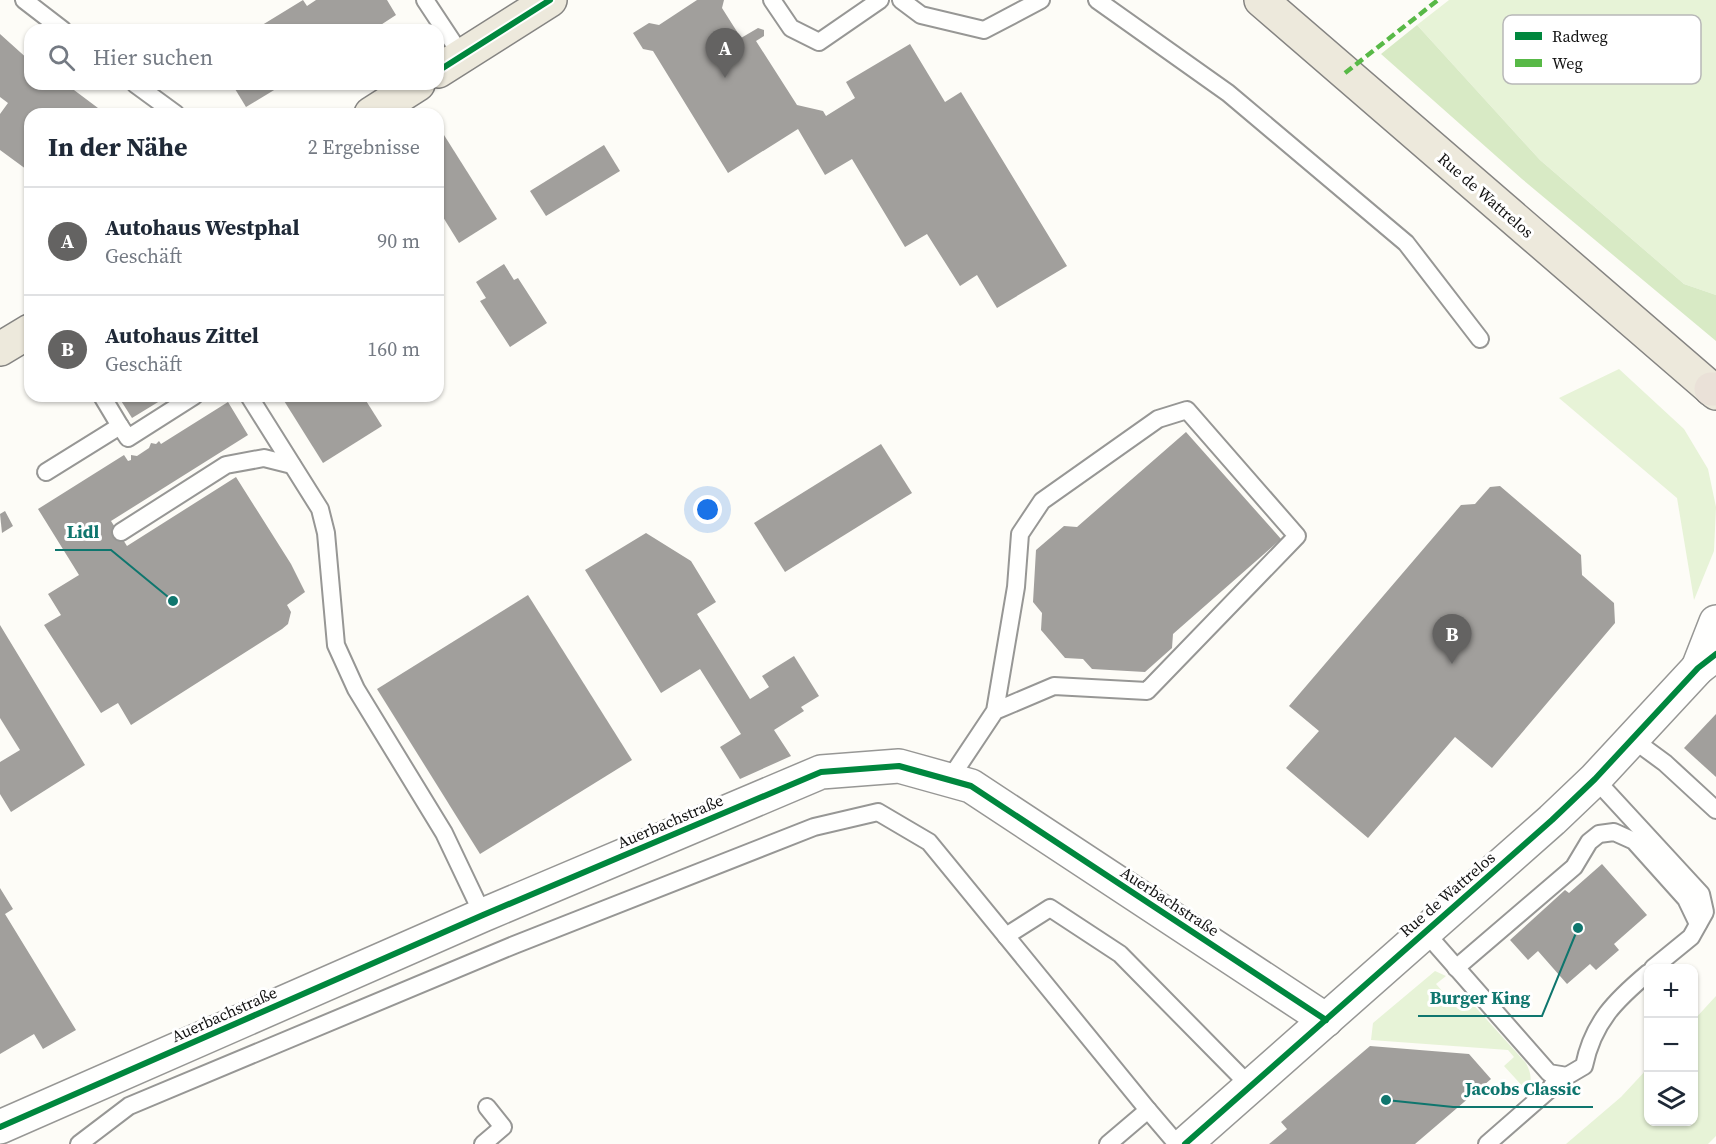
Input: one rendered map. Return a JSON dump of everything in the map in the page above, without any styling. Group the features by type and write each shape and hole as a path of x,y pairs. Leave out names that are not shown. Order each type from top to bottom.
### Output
{"main road":[{"path":"450,64 550,0"},
{"name":"Rue de Wattrelos","path":"1262,0 1715,394"},
{"path":"380,108 409,90"}],"street":[{"name":"Rue de Wattrelos","path":"1185,1144 1595,779 1631,738 1707,661 1716,622"},
{"name":"Auerbachstraße","path":"0,1127 483,915 821,772 899,766 971,786 1326,1020"}],"lane":[{"path":"24,0 55,24"},
{"path":"425,0 434,24"},
{"path":"772,0 791,28 819,42 880,0"},
{"path":"901,0 921,15 984,30 1041,0"},
{"path":"1097,0 1228,93 1406,243 1480,339"},
{"path":"444,49 450,64"},
{"path":"143,90 168,108"},
{"path":"106,402 128,438 185,402"},
{"path":"253,402 320,509 326,533 336,645 356,689 444,833 483,915"},
{"path":"949,780 995,711 1016,587 1020,534 1042,501 1158,419 1187,410 1297,536 1147,691 1054,686 995,711"},
{"path":"46,472 120,426"},
{"path":"121,532 226,465 264,458 292,465"},
{"path":"1631,738 1665,763 1716,810"},
{"path":"1595,779 1701,894 1705,912 1691,937 1659,964"},
{"path":"79,1144 129,1106 504,950 814,827 878,812 929,842 1177,1144"},
{"path":"1456,968 1574,867 1589,842 1599,834 1614,832 1634,841 1686,899 1698,924"},
{"path":"1006,936 1050,908 1120,954 1251,1087"},
{"path":"1425,932 1549,1073 1568,1076 1584,1066 1589,1043 1613,1003 1644,976"},
{"path":"1487,1144 1550,1089 1559,1075"},
{"path":"483,1144 503,1127 487,1107"},
{"path":"1108,1144 1148,1110"}],"green space":[{"path":"1449,0 1716,0 1716,295 1684,284 1540,160 1417,25"},
{"path":"1417,25 1540,160 1684,284 1716,295 1716,341 1522,179 1381,54"},
{"path":"1619,369 1684,429 1708,469 1716,507 1714,551 1694,600 1677,498 1559,398"},
{"path":"1435,971 1446,976 1436,984 1458,1009 1469,1000 1526,1063 1531,1077 1527,1091 1504,1066 1514,1057 1508,1050 1371,1040 1373,1023"},
{"path":"1716,996 1716,1136 1708,1144 1566,1144 1621,1097 1644,1072 1644,1126 1698,1126 1698,1016"}],"building":[{"path":"303,0 307,6 316,0 387,0 396,15 382,24 264,24"},
{"path":"697,0 724,0 722,8 741,38 758,28 764,30 764,36 756,41 797,105 823,111 826,116 855,98 846,82 910,44 945,102 961,92 1067,266 997,308 977,275 960,286 927,234 905,247 852,159 825,175 798,129 728,173 653,51 643,49 633,33 649,23 659,25"},
{"path":"0,34 24,56 24,90 74,90 98,108 24,108 24,168 0,150 0,114 8,103 0,97"},
{"path":"236,90 274,90 246,107"},
{"path":"444,135 497,219 459,243 444,219"},
{"path":"604,145 620,171 546,216 530,191"},
{"path":"504,264 514,280 518,278 547,323 510,347 480,301 486,298 476,282"},
{"path":"122,402 158,402 132,418"},
{"path":"228,402 248,435 111,521 127,546 236,477 291,564 305,592 287,605 291,612 288,624 282,629 131,725 118,703 101,713 44,625 61,615 48,594 79,575 38,509 124,455 128,461 131,460 131,455 137,456 149,448 151,443 156,444 159,441 161,444"},
{"path":"285,402 367,402 382,426 323,463"},
{"path":"1186,432 1281,539 1173,634 1172,648 1145,672 1092,669 1083,659 1065,658 1041,630 1042,613 1033,602 1036,550 1064,526 1077,527"},
{"path":"881,444 912,493 785,572 754,523"},
{"path":"1500,486 1581,555 1582,575 1614,603 1615,623 1492,768 1455,737 1368,838 1286,768 1319,731 1289,706 1461,505 1475,504 1490,487"},
{"path":"5,511 13,526 2,533 0,514"},
{"path":"646,533 691,561 716,602 697,614 750,699 769,687 762,676 794,656 819,696 801,707 804,711 774,730 791,756 740,779 720,747 741,734 700,669 661,693 585,570"},
{"path":"528,595 632,760 480,854 377,689"},
{"path":"0,625 85,765 11,812 0,794 0,762 20,750 0,718"},
{"path":"1716,714 1716,777 1684,748"},
{"path":"1602,864 1647,915 1614,944 1619,950 1596,970 1590,964 1567,984 1538,951 1528,960 1510,940 1565,890 1569,893"},
{"path":"0,888 13,909 5,914 76,1030 43,1049 34,1034 0,1054"},
{"path":"1370,1046 1469,1054 1491,1079 1415,1144 1269,1144 1287,1129 1281,1122"}],"marked path":[{"path":"1345,73 1438,0"}],"cycle path":[{"path":"444,67 550,0"},
{"path":"1185,1144 1552,820 1595,779 1698,668 1716,654"},
{"path":"0,1127 483,915 821,772 899,766 971,786 1326,1020"}],"place":[{"name":"Autohaus Westphal","path":"725,78"},
{"name":"Lidl","path":"173,601"},
{"name":"Autohaus Zittel","path":"1452,664"},
{"name":"Burger King","path":"1578,928"},
{"name":"Jacobs Classic","path":"1386,1100"}]}
